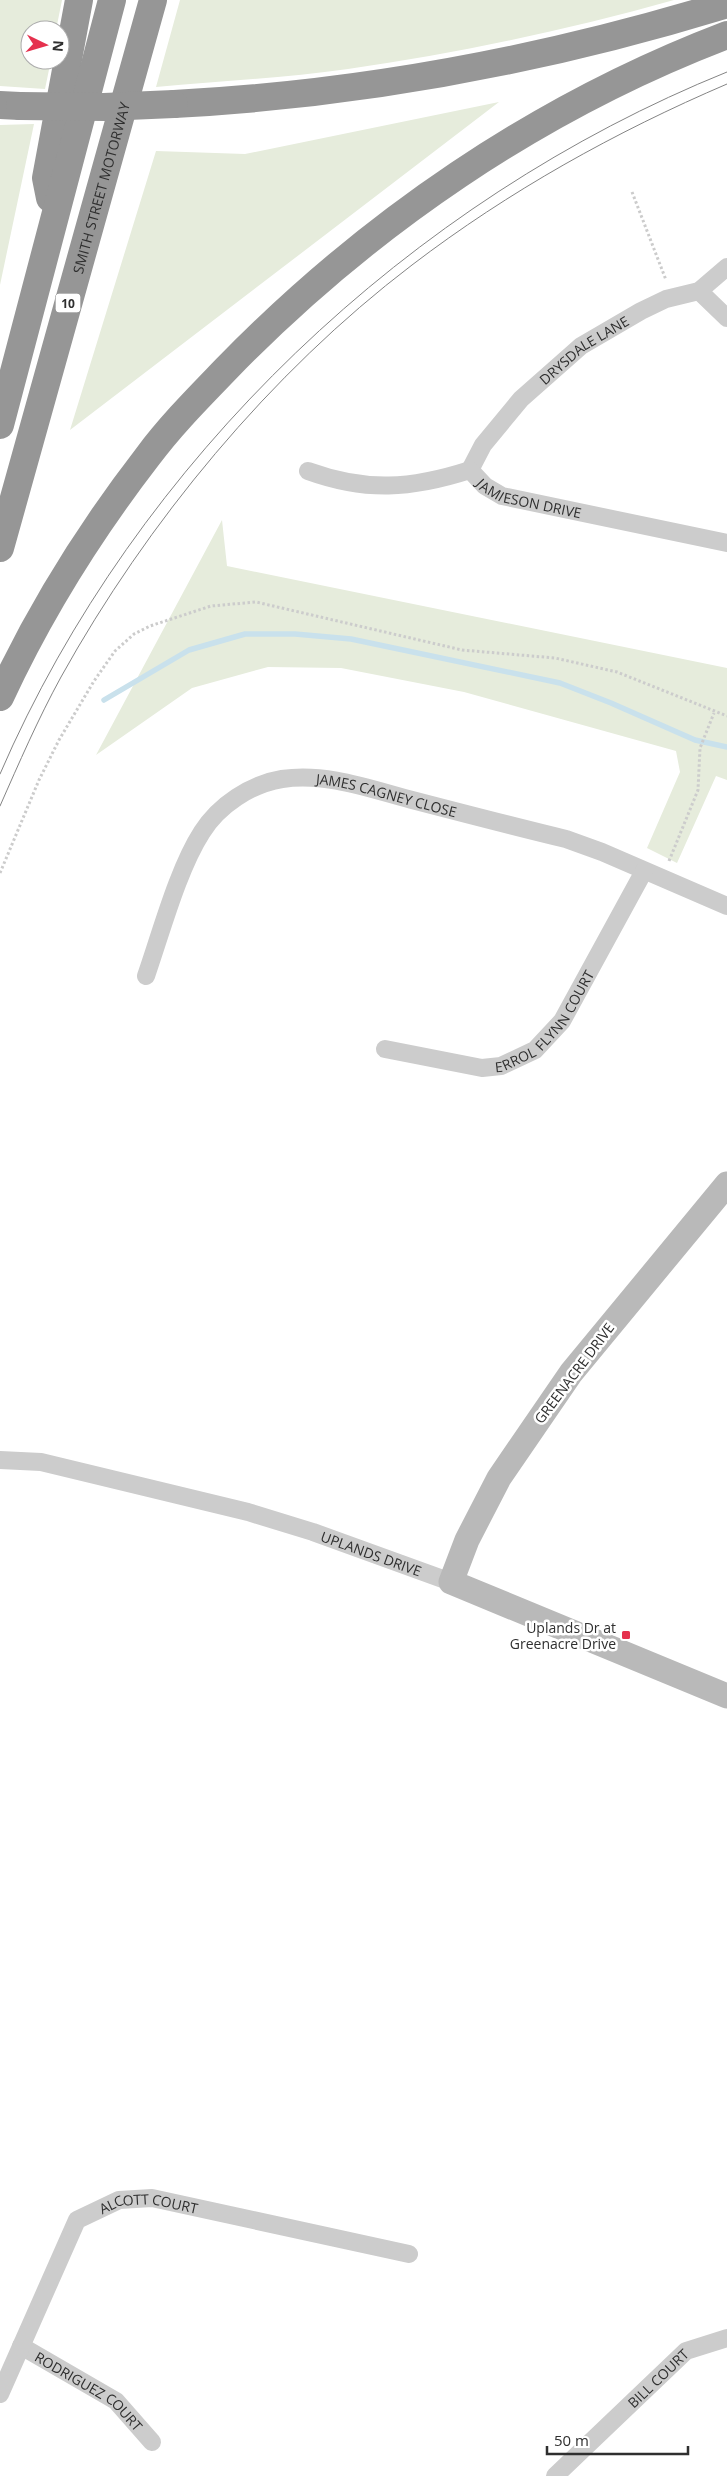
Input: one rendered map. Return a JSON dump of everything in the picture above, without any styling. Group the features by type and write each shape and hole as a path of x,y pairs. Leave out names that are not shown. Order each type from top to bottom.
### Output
{"highway":[{"path":"54,216 46,178 79,0"},
{"name":"10","path":"0,425 112,0"},
{"name":"SMITH STREET MOTORWAY","path":"0,548 153,0"},
{"path":"10,105 104,107 325,93 478,68 585,44 727,4"},
{"path":"0,696 20,653 59,584 100,521 149,454 191,405 250,344 307,291 378,232 468,168 515,139 607,88 727,35"}],"street":[{"name":"DRYSDALE LANE","path":"470,470 484,445 498,426 547,374 581,346 611,327 674,297 699,291 727,266"},
{"path":"699,291 727,318"},
{"name":"JAMIESON DRIVE","path":"308,471 343,482 382,487 430,483 470,470 485,486 502,496 727,543"},
{"name":"JAMES CAGNEY CLOSE","path":"146,976 190,852 202,831 219,811 238,797 260,786 281,779 324,779 363,787 566,839 602,852 727,906"},
{"name":"ERROL FLYNN COURT","path":"385,1049 482,1068 501,1066 535,1050 562,1021 644,871"},
{"name":"GREENACRE DRIVE","path":"451,1582 467,1540 499,1478 550,1400 570,1372 727,1184"},
{"name":"UPLANDS DRIVE","path":"0,1460 40,1462 248,1512 313,1532 451,1582 727,1696"},
{"name":"ALCOTT COURT","path":"0,2394 76,2220 119,2200 152,2198 409,2254"},
{"name":"BILL COURT","path":"555,2476 686,2351 727,2338"},
{"name":"RODRIGUEZ COURT","path":"21,2346 116,2401 152,2442"}],"path":[{"path":"632,192 674,297"},
{"path":"0,873 39,780 94,681 115,651 134,634 150,626 210,606 256,602 462,650 555,658 617,672 714,713 727,716"},
{"path":"662,878 698,790 700,748 714,713"}],"green space":[{"path":"0,0 62,0 58,20 20,20 20,70 49,70 45,89 0,86"},
{"path":"180,0 674,0 553,31 389,63 300,75 156,87"},
{"path":"499,102 70,430 156,151 245,154"},
{"path":"34,124 0,285 0,125"},
{"path":"222,520 227,566 727,668 727,780 716,776 677,863 647,848 680,772 676,751 464,692 341,668 268,667 192,688 96,755"}],"waterway":[{"path":"104,700 189,650 245,634 295,634 351,639 560,683 695,740 727,747"}],"tram line":[{"path":"0,774 57,659 126,549 206,447 296,353 394,267 499,191 610,126 727,72"},
{"path":"0,806 61,677 95,619 132,562 215,453 309,353 360,307 412,265 486,212 604,143 644,122 727,84"}],"place":[{"name":"Uplands Dr at Greenacre Drive","path":"626,1635"}]}
